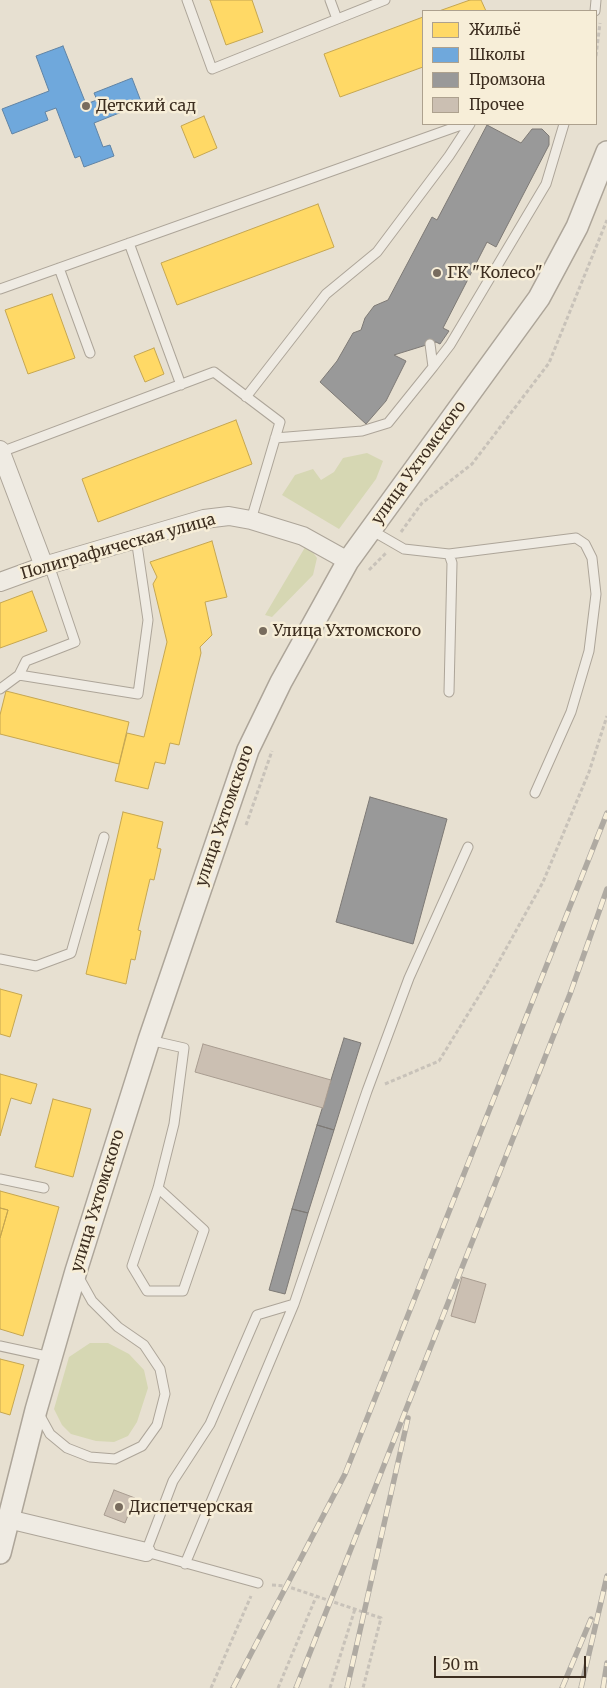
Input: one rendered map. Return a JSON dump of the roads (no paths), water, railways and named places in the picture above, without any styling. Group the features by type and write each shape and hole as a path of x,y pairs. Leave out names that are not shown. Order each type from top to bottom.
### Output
{"street":[{"name":"улица Ухтомского","path":"0,1553 4,1516 76,1271 149,1040 248,750 280,682 356,568 370,530 539,298 576,227 607,152"},
{"path":"0,451 47,566"},
{"name":"Полиграфическая улица","path":"0,582 136,538 204,519 229,516 251,520 304,536 356,568"},
{"path":"4,1516 146,1552"}],"lane":[{"path":"187,0 212,69 385,0"},
{"path":"330,0 338,19"},
{"path":"596,0 598,15"},
{"path":"0,289 461,125"},
{"path":"246,396 326,294 377,252 449,156 469,125"},
{"path":"275,438 362,431 388,423 450,345 546,184 564,125"},
{"path":"129,242 181,385"},
{"path":"59,268 90,352"},
{"path":"430,344 433,367"},
{"path":"0,451 214,372 280,422 251,520"},
{"path":"370,530 404,549 449,554 576,538 585,544 592,558 596,594 589,651 571,712 535,792"},
{"path":"20,675 138,694 148,620 136,538"},
{"path":"449,554 452,563 449,692"},
{"path":"0,690 20,675 26,661 75,642 47,566"},
{"path":"0,959 36,966 71,953 104,837"},
{"path":"185,1564 294,1304 367,1091 409,978 468,847"},
{"path":"149,1040 184,1048 174,1124 158,1188 132,1266 147,1291 184,1291 204,1230 158,1188"},
{"path":"0,1179 44,1188"},
{"path":"36,1410 50,1434 67,1448 90,1457 115,1459 142,1446 157,1426 165,1394 160,1369 144,1345 118,1327 92,1301 76,1271"},
{"path":"258,1583 146,1552 173,1480 210,1424 257,1316 294,1304"},
{"path":"0,1346 51,1357"}],"railway":[{"path":"233,1688 345,1474 607,813"},
{"path":"296,1688 570,994 607,889"},
{"path":"347,1688 408,1418"},
{"path":"581,1688 607,1576"},
{"path":"562,1688 591,1619"},
{"path":"603,1688 607,1663"}],"place":[{"name":"Детский сад","path":"86,106"},
{"name":"ГК \"Колесо\"","path":"437,273"},
{"name":"Улица Ухтомского","path":"263,631"},
{"name":"Диспетчерская","path":"119,1507"}]}
